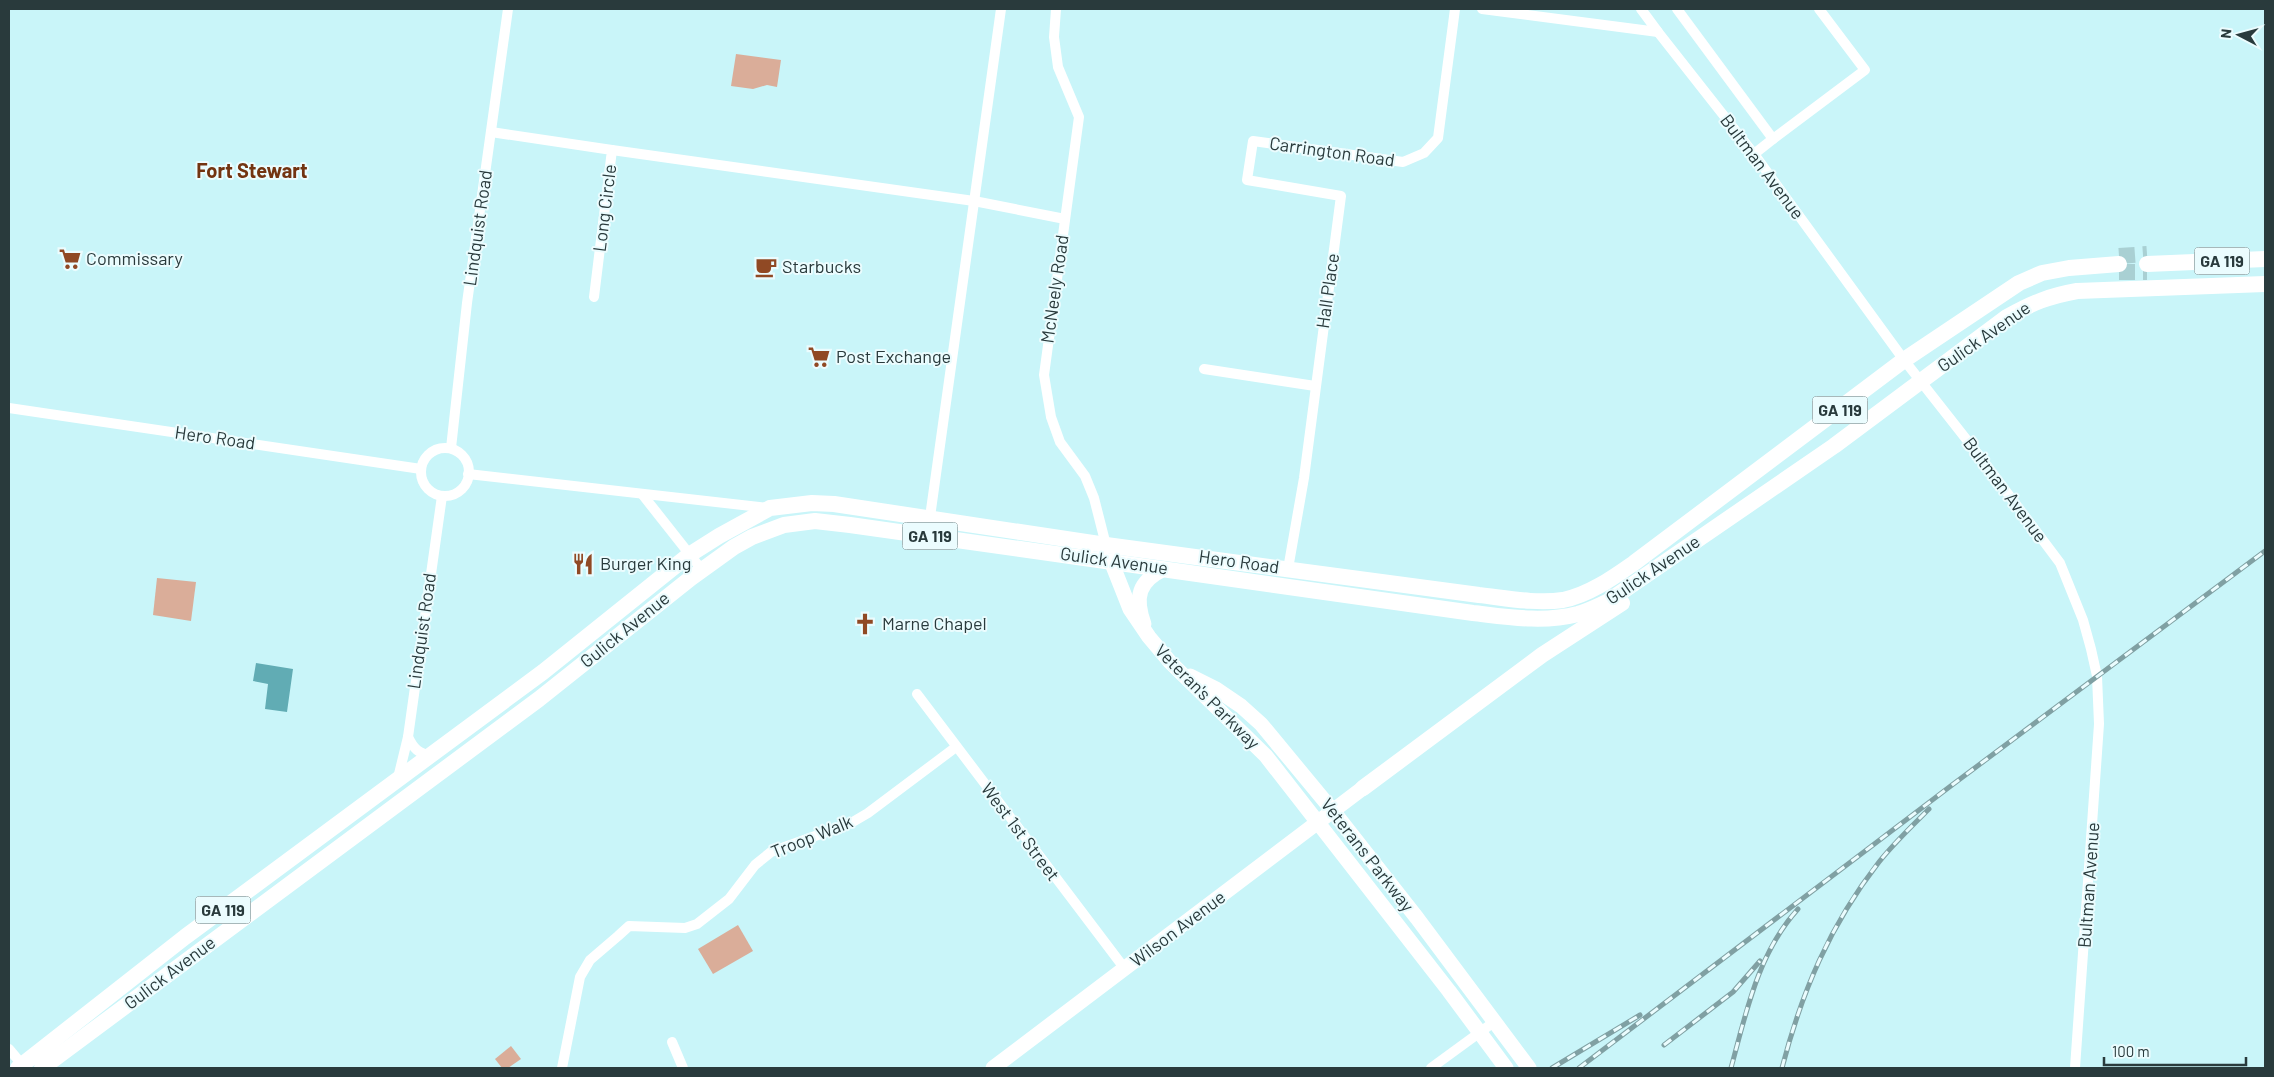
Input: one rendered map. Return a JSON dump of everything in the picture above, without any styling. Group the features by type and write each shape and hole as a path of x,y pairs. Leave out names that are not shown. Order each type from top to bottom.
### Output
{"main road":[{"name":"GA 119","path":"2147,263 2265,259"},
{"name":"GA 119","path":"1904,360 2019,283 2042,273 2069,268 2116,264"},
{"name":"Gulick Avenue","path":"42,1068 539,699 702,570 752,537 784,525 815,521 1517,618 1547,619 1579,614 1607,602 1699,540 1834,446 2007,317 2034,302 2052,295 2077,291 2265,284"},
{"name":"Hero Road","path":"770,508 812,503 834,504 1106,545 1528,601 1563,600 1612,578 1634,563 1904,360"},
{"name":"Gulick Avenue","path":"22,1067 185,937 431,756 611,620 689,555 770,508"},
{"path":"1363,788 1542,655 1616,607 1678,561 1699,540"},
{"name":"Veteran's Parkway","path":"1110,561 1130,609 1148,637 1266,756 1319,823"},
{"path":"1148,637 1140,614 1140,593 1146,580 1164,569"},
{"name":"Veterans Parkway","path":"1180,671 1216,689 1241,706 1261,724 1334,811 1417,918 1528,1068"},
{"name":"Wilson Avenue","path":"993,1068 1363,788"},
{"name":"Veterans Parkway","path":"1319,823 1506,1068"}],"street":[{"name":"Lindquist Road","path":"452,448 467,303 508,9"},
{"path":"930,517 1001,9"},
{"name":"McNeely Road","path":"1056,9 1054,38 1058,67 1079,117 1045,360 1046,398 1060,442 1085,476 1094,498 1110,561"},
{"name":"Carrington Road","path":"1341,196 1247,180 1252,141 1403,162 1424,153 1438,138 1456,9"},
{"path":"1482,9 1658,32"},
{"name":"Bultman Avenue","path":"1642,9 1754,154 1904,360 2060,563 2083,620 2091,649 2097,676 2099,724 2075,1068"},
{"path":"1676,9 1773,140"},
{"path":"1754,154 1865,70 1819,9"},
{"name":"Long Circle","path":"491,132 612,150 594,297"},
{"path":"612,150 974,201 1065,219"},
{"name":"Hall Place","path":"1288,569 1304,478 1341,196"},
{"path":"1204,368 1315,386"},
{"name":"Hero Road","path":"9,408 421,469"},
{"path":"441,448 452,448 465,459 468,474 464,487 454,494 442,496 426,486 422,478 421,469 424,459 432,452 441,448"},
{"path":"468,474 770,508"},
{"path":"642,494 702,570"},
{"name":"Lindquist Road","path":"398,780 408,737 442,496"},
{"name":"West 1st Street","path":"917,694 1125,969"},
{"path":"408,737 414,748 420,753 431,756"},
{"name":"Troop Walk","path":"562,1068 580,977 590,960 629,926 685,928 697,924 729,899 755,864 771,852 851,823 868,814 956,747"},
{"path":"1431,1068 1494,1022"},
{"path":"672,1042 683,1068"},
{"path":"9,1049 22,1067"}],"shaded area":[{"path":"736,54 781,60 777,87 767,85 753,89 731,86"},
{"path":"157,578 196,582 191,621 153,615"},
{"path":"738,925 753,951 713,974 698,949"},
{"path":"511,1046 521,1059 508,1068 502,1068 495,1059"}],"water":[{"path":"256,663 293,669 287,712 265,709 268,684 253,681"}],"tunnel":[{"path":"2119,256 2147,254"},
{"path":"2119,272 2147,272"}],"railway":[{"path":"1579,1068 1952,785 2265,551"},
{"path":"1782,1068 1809,986 1832,935 1846,910 1885,855 1929,809"},
{"path":"1731,1068 1748,1005 1763,964 1784,926 1798,909"},
{"path":"1664,1045 1733,992 1760,961"},
{"path":"1552,1068 1640,1015"}],"place":[{"name":"Commissary","path":"70,259"},
{"name":"Starbucks","path":"766,267"},
{"name":"Post Exchange","path":"819,357"},
{"name":"Burger King","path":"583,564"},
{"name":"Marne Chapel","path":"865,624"}],"district":[{"name":"Fort Stewart","path":"252,171"}]}
